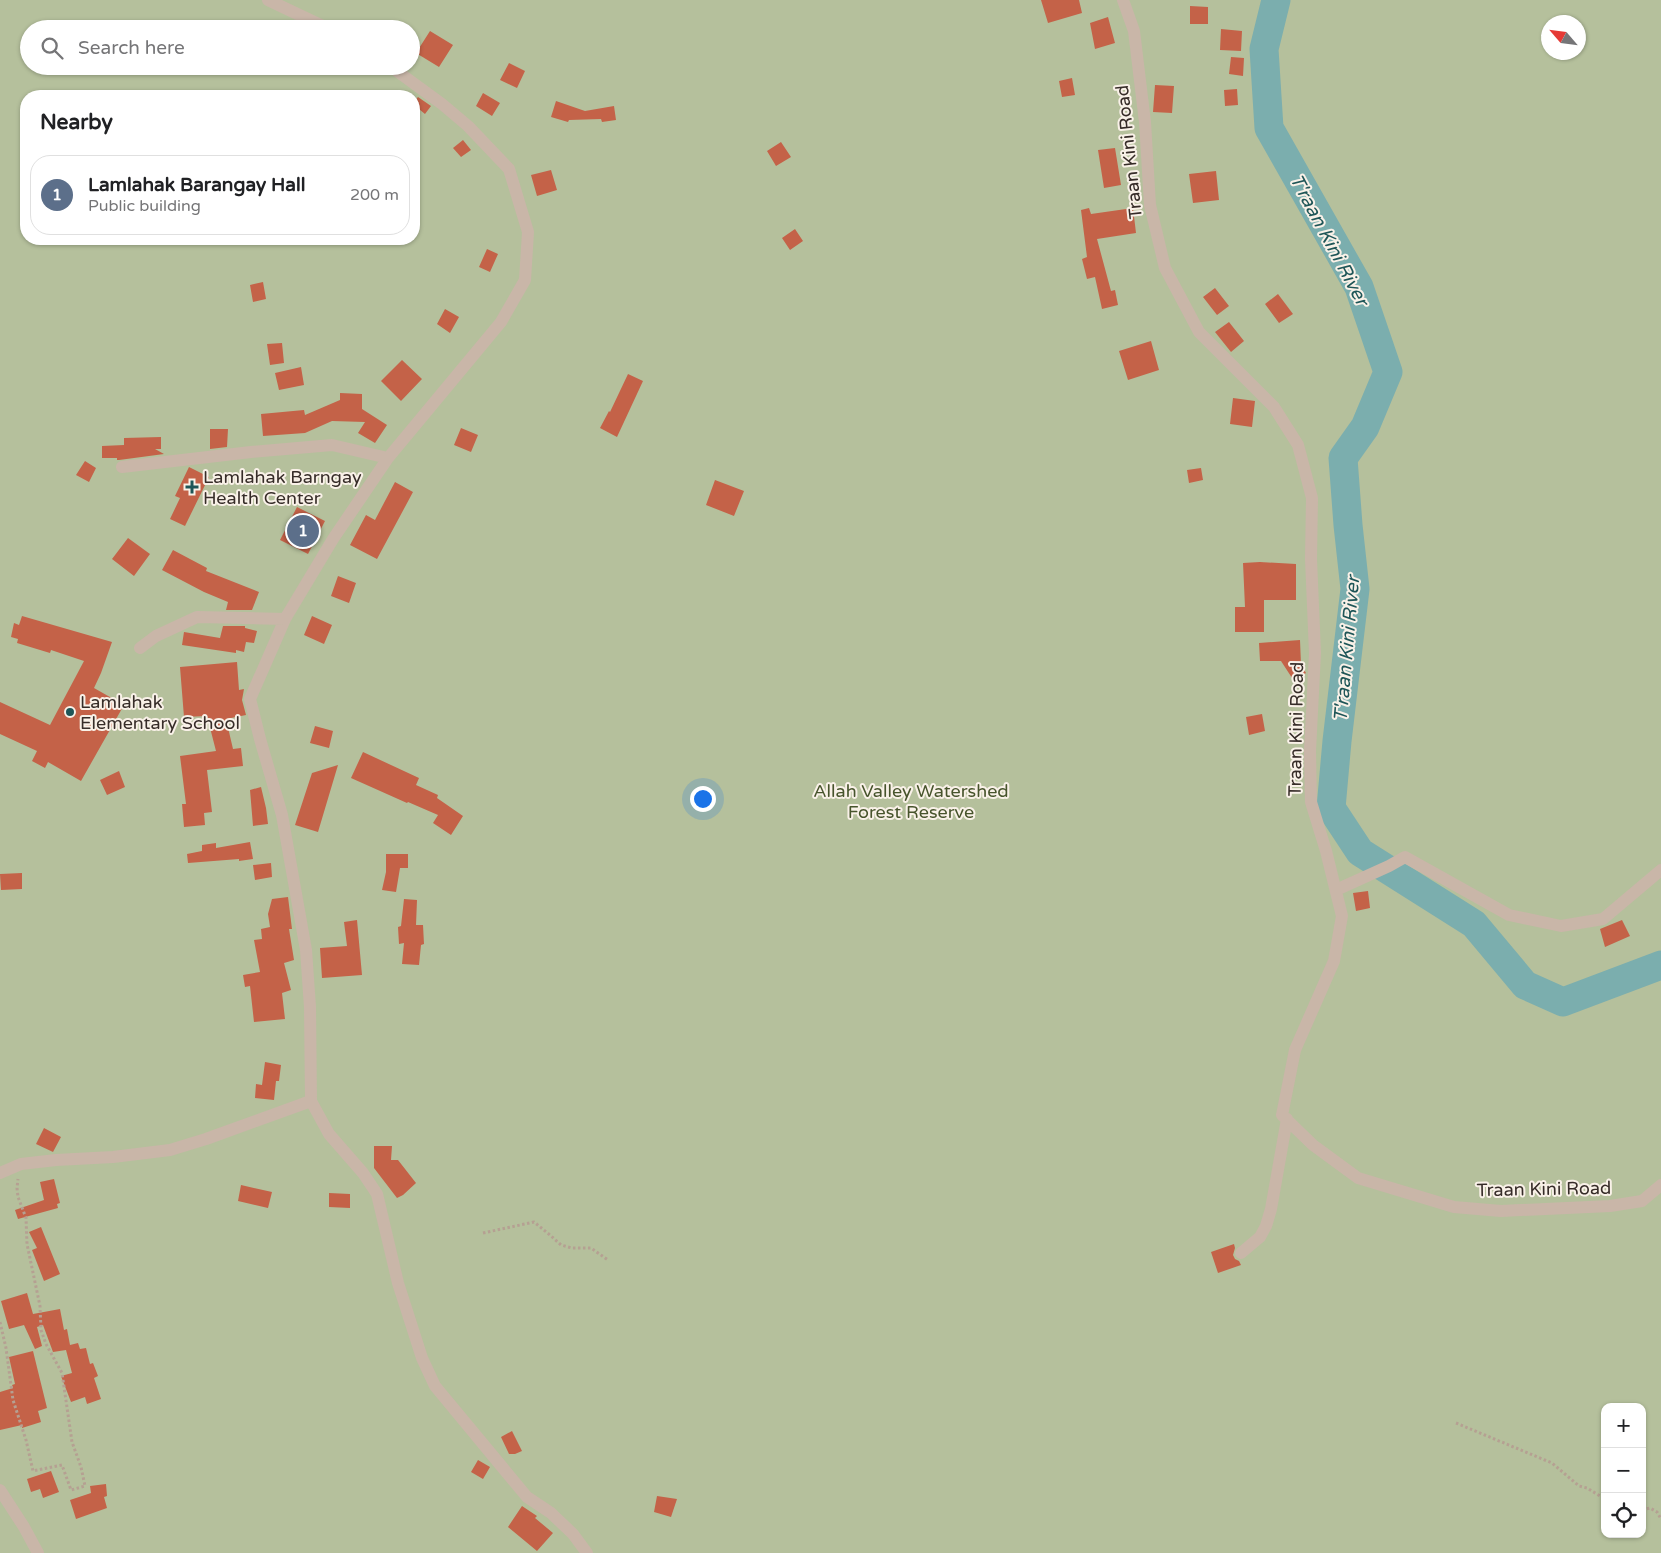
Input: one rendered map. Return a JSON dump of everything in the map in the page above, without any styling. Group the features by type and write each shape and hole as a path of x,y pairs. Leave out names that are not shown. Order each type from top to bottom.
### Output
{"street":[{"path":"268,0 310,20"},
{"name":"Traan Kini Road","path":"1123,0 1134,30 1145,122 1150,205 1165,268 1199,332 1274,407 1298,445 1312,498 1311,559 1315,653 1310,751 1311,802 1326,851 1342,916 1334,961 1295,1050 1282,1115 1314,1145 1358,1178 1454,1207 1501,1210 1610,1206 1642,1201 1661,1185"},
{"path":"402,75 468,126 509,169 528,232 525,280 502,322 388,458 333,539 285,619 250,699 282,814 306,950 310,1007 311,1101 329,1134 363,1173 377,1194 398,1283 422,1358 435,1386 527,1497 551,1513 573,1534 588,1553"},
{"path":"122,467 251,452 332,446 388,458"},
{"path":"140,648 156,636 197,617 285,619"},
{"path":"1336,890 1389,866 1405,856 1509,914 1561,926 1603,919 1661,870"},
{"path":"0,1173 21,1164 113,1157 170,1150 311,1101"},
{"path":"1241,1253 1260,1237 1272,1209 1287,1119"},
{"path":"0,1490 38,1553"}],"path":[{"path":"0,1322 6,1348 12,1400 26,1440 33,1471 62,1465 71,1490 84,1486 81,1466 72,1442 62,1373 46,1344 41,1330 40,1306 27,1244 26,1218 18,1197 17,1188 21,1164"},
{"path":"483,1232 534,1222 561,1245 572,1248 591,1248 608,1260"},
{"path":"1456,1423 1552,1464 1579,1486 1601,1497"},
{"path":"1646,1509 1650,1508 1657,1512 1661,1519"}],"green space":[{"name":"Allah Valley Watershed Forest Reserve","path":"0,0 1661,0 1661,1553 0,1553"}],"building":[{"path":"1041,0 1079,0 1082,13 1048,23"},
{"path":"1190,6 1208,7 1208,24 1190,24"},
{"path":"1108,17 1115,43 1095,49 1090,23"},
{"path":"1221,29 1242,31 1241,51 1220,50"},
{"path":"430,31 453,45 439,67 420,55 420,47"},
{"path":"1231,57 1244,58 1243,76 1229,74"},
{"path":"509,63 525,71 517,88 500,80"},
{"path":"1072,78 1075,95 1062,97 1059,81"},
{"path":"1155,85 1174,86 1172,113 1153,112"},
{"path":"1237,89 1238,105 1225,106 1224,90"},
{"path":"483,93 500,103 492,116 476,106"},
{"path":"420,98 431,106 425,114 420,110"},
{"path":"556,101 585,111 614,106 616,120 602,122 601,119 569,120 568,122 551,117"},
{"path":"463,140 471,150 461,157 453,148"},
{"path":"781,142 791,157 776,166 767,151"},
{"path":"1115,148 1121,185 1104,188 1098,150"},
{"path":"551,170 557,190 537,196 531,175"},
{"path":"1216,171 1219,200 1193,203 1189,174"},
{"path":"1089,208 1091,214 1133,208 1136,233 1097,239 1111,291 1115,290 1118,305 1102,309 1095,277 1087,279 1082,259 1087,257 1081,210"},
{"path":"795,229 803,241 790,250 782,238"},
{"path":"487,249 498,254 490,272 479,267"},
{"path":"263,282 266,299 253,302 250,285"},
{"path":"1215,288 1229,306 1217,315 1203,297"},
{"path":"1278,294 1293,314 1279,323 1265,304"},
{"path":"445,309 459,317 450,333 437,324"},
{"path":"1229,322 1244,341 1231,352 1215,332"},
{"path":"1151,341 1159,370 1128,380 1119,351"},
{"path":"282,343 284,363 270,365 267,344"},
{"path":"402,360 422,379 401,401 381,381"},
{"path":"301,367 304,385 279,390 275,373"},
{"path":"628,374 643,381 617,437 600,428 610,412"},
{"path":"340,393 362,394 362,409 387,425 375,443 358,433 365,422 332,421 305,433 263,436 261,414 304,410 305,415 340,400"},
{"path":"1233,398 1255,401 1252,427 1230,424"},
{"path":"461,428 478,435 471,452 454,445"},
{"path":"210,429 228,429 227,447 210,449"},
{"path":"161,437 161,449 155,449 164,454 119,460 117,458 102,458 102,446 124,445 124,438"},
{"path":"85,461 96,468 89,482 76,475"},
{"name":"Lamlahak Barngay Health Center","path":"189,467 209,477 185,526 170,519 180,498 175,496"},
{"path":"1201,468 1203,480 1189,483 1187,470"},
{"path":"715,480 744,491 734,516 706,505"},
{"path":"395,482 413,492 377,559 350,545 366,515 375,520"},
{"path":"297,507 325,521 308,554 280,540"},
{"path":"128,538 150,554 134,576 112,559"},
{"path":"173,550 207,568 206,571 259,592 252,610 226,610 228,602 162,570"},
{"path":"1243,563 1296,564 1296,600 1264,600 1264,632 1235,632 1235,607 1245,607"},
{"path":"338,576 356,583 349,603 331,596"},
{"path":"22,616 112,642 94,688 124,705 81,781 48,762 45,768 32,761 37,751 0,734 0,702 50,725 84,661 51,650 50,653 17,643 18,639 11,637 14,623 19,625"},
{"path":"312,616 332,625 324,644 304,635"},
{"path":"223,626 245,626 245,628 257,631 254,643 246,642 244,652 236,650 236,653 182,645 184,632 220,638"},
{"path":"1300,640 1301,665 1306,673 1294,681 1281,661 1260,661 1259,643"},
{"path":"237,662 239,690 244,689 242,700 246,715 226,719 233,749 241,748 243,766 207,770 212,812 204,813 205,825 184,827 182,804 186,804 180,756 216,751 207,716 184,717 180,667"},
{"path":"1262,714 1265,731 1249,735 1246,717"},
{"path":"315,726 333,731 329,748 310,743"},
{"path":"363,752 419,778 416,785 438,795 437,798 463,816 451,835 433,823 438,815 351,778"},
{"path":"338,765 318,832 295,825 312,773"},
{"path":"119,771 125,787 107,795 100,780"},
{"path":"261,787 268,824 253,826 250,790"},
{"path":"250,842 253,859 188,863 187,854 202,851 202,845 216,843 216,848"},
{"path":"386,854 408,854 408,868 400,868 396,892 382,890 386,872"},
{"path":"271,863 272,877 255,880 253,865"},
{"path":"22,873 22,889 1,890 0,874"},
{"path":"1368,891 1370,908 1356,911 1353,893"},
{"path":"288,897 292,929 289,929 294,960 284,963 291,990 282,993 285,1019 254,1022 250,986 245,987 243,975 260,972 254,940 262,939 261,929 270,927 268,914 272,899"},
{"path":"404,899 417,900 416,925 423,925 424,944 421,945 419,965 402,964 404,943 399,944 398,927 401,926"},
{"path":"357,920 362,975 322,978 320,948 347,946 344,922"},
{"path":"1622,920 1630,936 1605,947 1600,929"},
{"path":"265,1062 281,1065 279,1081 276,1081 274,1100 255,1098 256,1084 262,1085"},
{"path":"44,1128 61,1137 53,1152 36,1144"},
{"path":"374,1146 392,1146 391,1160 398,1160 416,1183 403,1195 397,1198 374,1168"},
{"path":"54,1179 60,1203 57,1204 58,1208 18,1219 15,1210 44,1200 40,1182"},
{"path":"241,1185 272,1192 268,1208 238,1201"},
{"path":"329,1193 350,1194 350,1208 329,1207"},
{"path":"41,1227 60,1274 44,1281 32,1250 37,1248 29,1232"},
{"path":"1234,1244 1233,1255 1241,1265 1218,1273 1211,1252"},
{"path":"27,1293 33,1314 60,1309 64,1330 67,1329 70,1345 78,1343 80,1349 86,1348 90,1364 93,1363 98,1376 94,1378 101,1399 87,1404 85,1397 71,1402 61,1376 72,1373 66,1350 53,1352 43,1325 37,1327 42,1346 35,1349 24,1325 9,1329 1,1301"},
{"path":"33,1351 47,1408 38,1411 41,1422 22,1428 22,1425 0,1430 0,1392 13,1388 12,1385 15,1384 9,1357"},
{"path":"512,1431 522,1451 509,1454 501,1437"},
{"path":"478,1460 490,1467 483,1479 471,1472"},
{"path":"51,1471 59,1492 43,1498 40,1489 31,1492 27,1479"},
{"path":"106,1484 107,1496 104,1497 107,1508 76,1519 70,1500 91,1493 90,1486"},
{"path":"657,1496 677,1499 671,1517 654,1512"},
{"path":"522,1506 537,1516 535,1518 553,1533 537,1551 508,1527"}],"waterway":[{"name":"T'raan Kini River","path":"1276,0 1264,49 1269,128 1359,287 1388,372 1365,427 1343,458 1355,589 1331,808 1360,852 1474,924 1525,985 1563,1002 1661,965"}],"place":[{"name":"Lamlahak Barngay Health Center","path":"192,487"},
{"name":"Lamlahak Barangay Hall","path":"303,531"},
{"name":"Lamlahak Elementary School","path":"70,712"}]}
